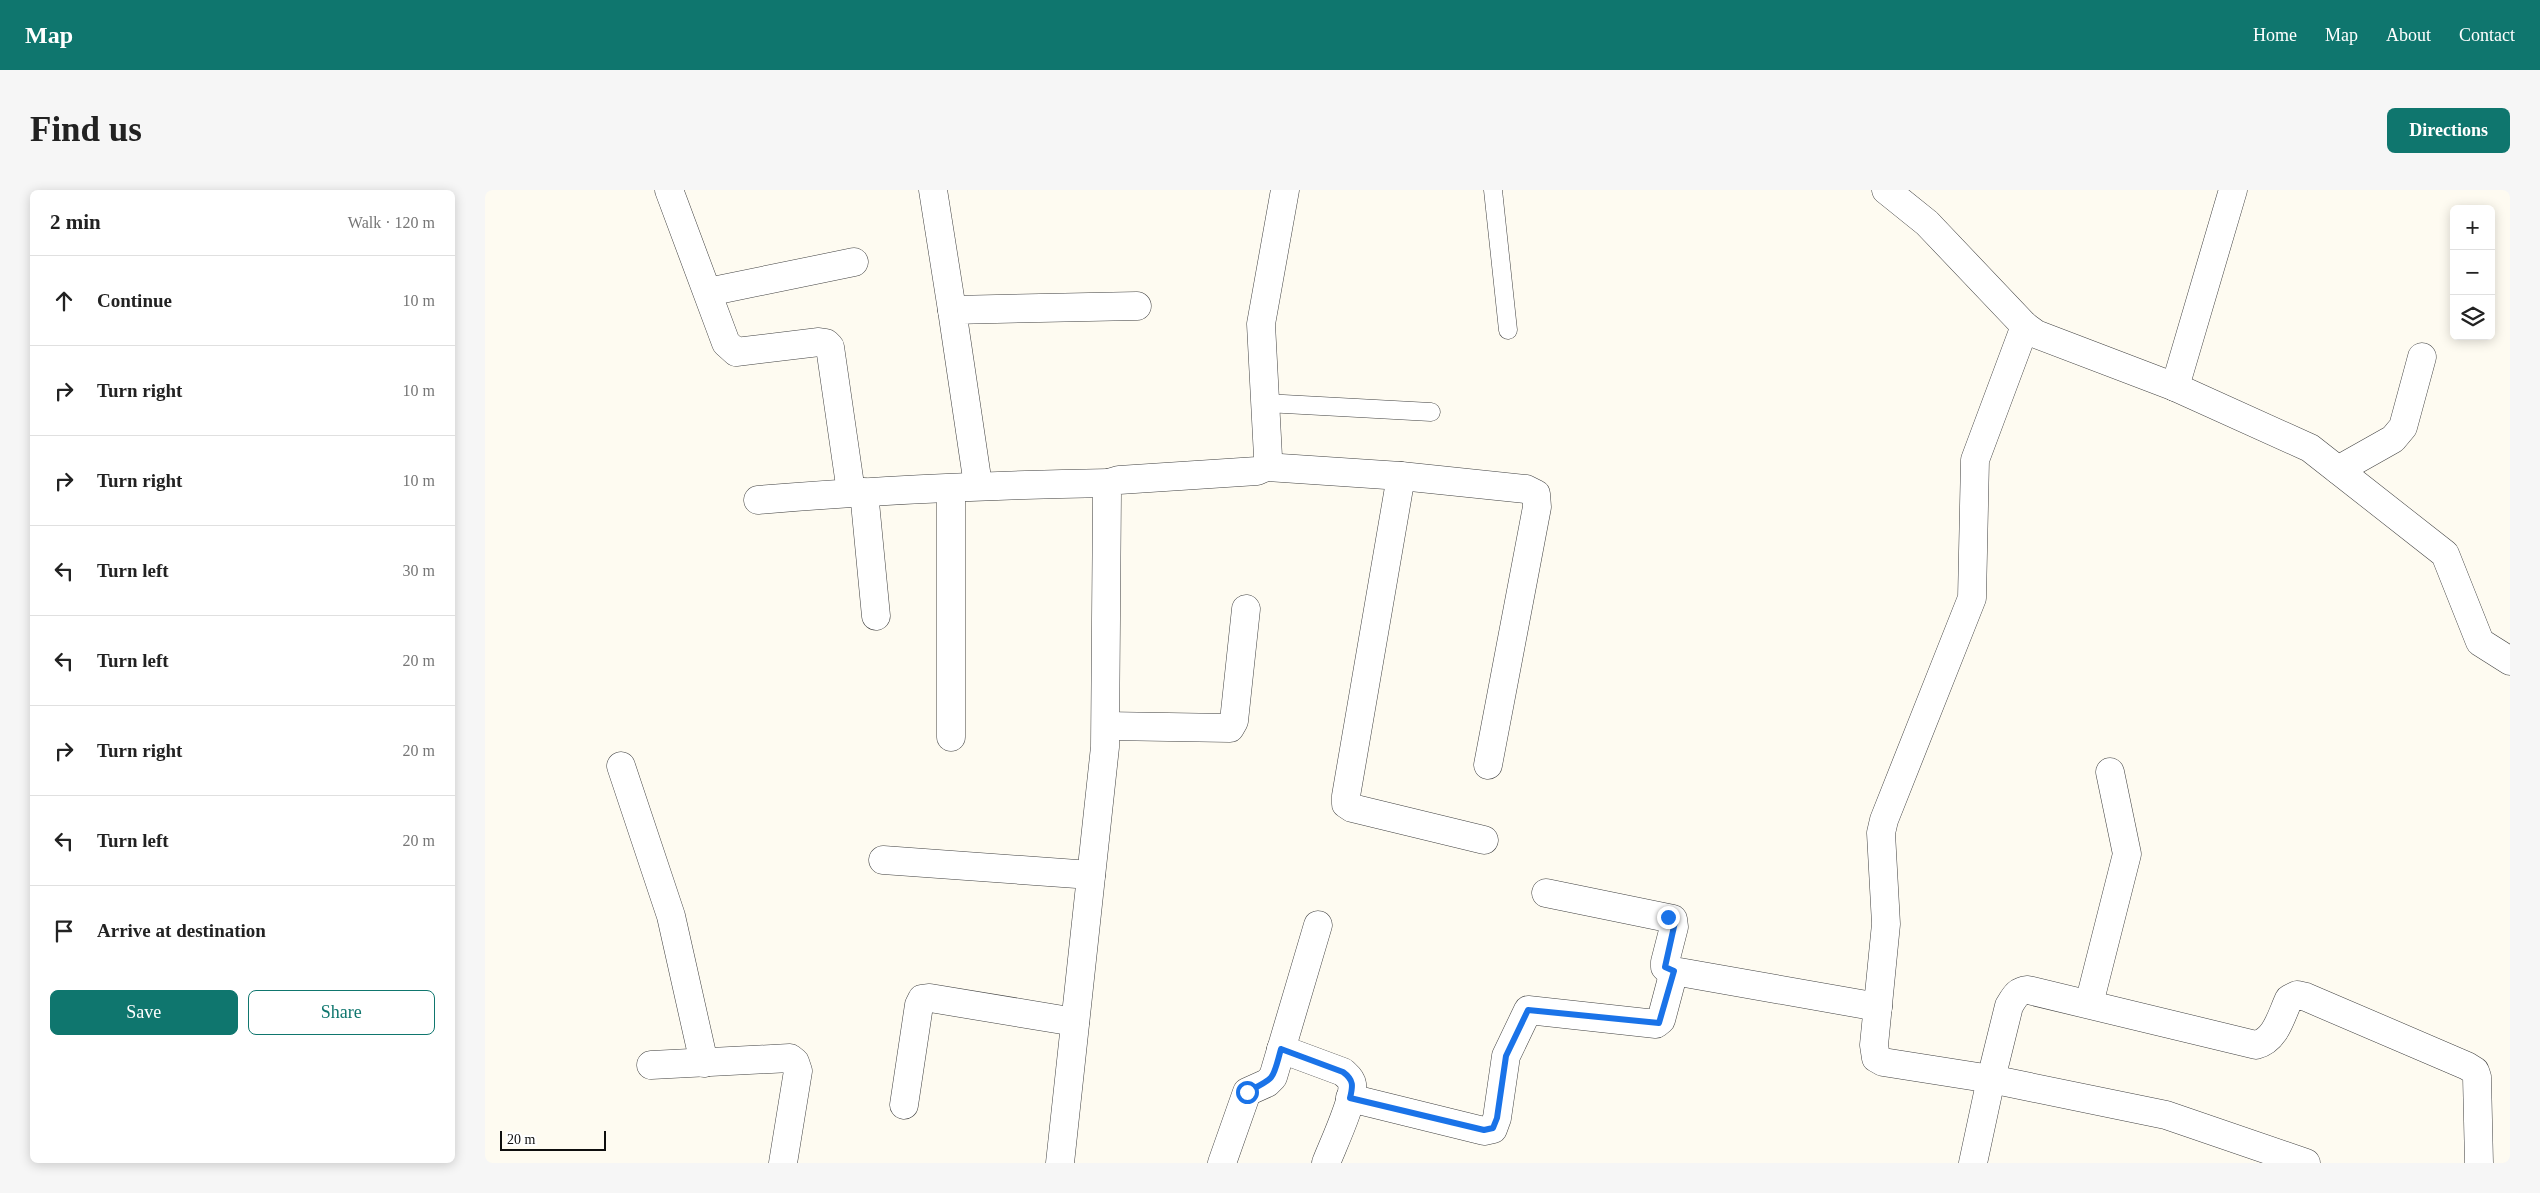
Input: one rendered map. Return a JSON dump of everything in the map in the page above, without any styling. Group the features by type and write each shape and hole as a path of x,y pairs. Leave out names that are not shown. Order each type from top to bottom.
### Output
{"street":[{"path":"669,190 726,343 736,352 819,342 826,343 830,347 858,492 876,616"},
{"path":"933,190 979,486"},
{"path":"1266,467 1261,324 1285,190"},
{"path":"2175,387 2233,190"},
{"path":"1890,191 1927,222 2025,326 2036,334 2175,387 2298,441 2338,470 2445,554 2480,642 2510,661"},
{"path":"708,292 854,262"},
{"path":"953,310 1137,306"},
{"path":"2025,326 1975,460 1972,598 1884,820 1881,833 1886,924 1874,1045 1876,1058 1883,1062 1991,1079 2166,1115 2296,1161"},
{"path":"2338,470 2399,434 2403,427 2422,357"},
{"path":"758,500 858,492 951,489 979,486 1109,483 1257,470 1266,467 1401,476 1526,489 1536,494 1537,507 1488,765"},
{"path":"1401,476 1346,804 1352,808 1484,840"},
{"path":"1060,1163 1106,726 1107,492 1109,483"},
{"path":"951,489 951,737"},
{"path":"1106,726 1230,728 1234,721 1246,609"},
{"path":"621,766 671,916 704,1063"},
{"path":"2089,1004 2127,854 2110,772"},
{"path":"883,860 1091,875"},
{"path":"1546,893 1673,919 1674,926 1665,967 1674,971 1878,1007"},
{"path":"1221,1163 1242,1100 1247,1092 1267,1083 1273,1077 1318,925"},
{"path":"1350,1098 1484,1130 1493,1128 1497,1118 1506,1056 1528,1010 1656,1024 1661,1020 1674,971"},
{"path":"1973,1163 2009,1006 2020,991 2028,990 2256,1045 2264,1043 2271,1036 2289,999 2297,995 2306,997 2475,1071 2477,1077 2477,1163 2484,1163"},
{"path":"904,1105 919,1005 922,999 930,998 1075,1022"},
{"path":"1281,1049 1343,1072 1350,1078 1353,1086 1350,1098 1326,1163"},
{"path":"651,1065 784,1058 795,1062 798,1070 783,1163"}],"lane":[{"path":"1493,190 1508,330"},
{"path":"1265,403 1431,412"}],"route":[{"path":"1247,1092 1267,1083 1273,1077 1281,1049 1343,1072 1350,1078 1353,1086 1350,1098 1484,1130 1493,1128 1497,1118 1506,1056 1528,1010 1659,1023 1674,971 1668,970 1665,967 1675,922 1668,917"}]}
